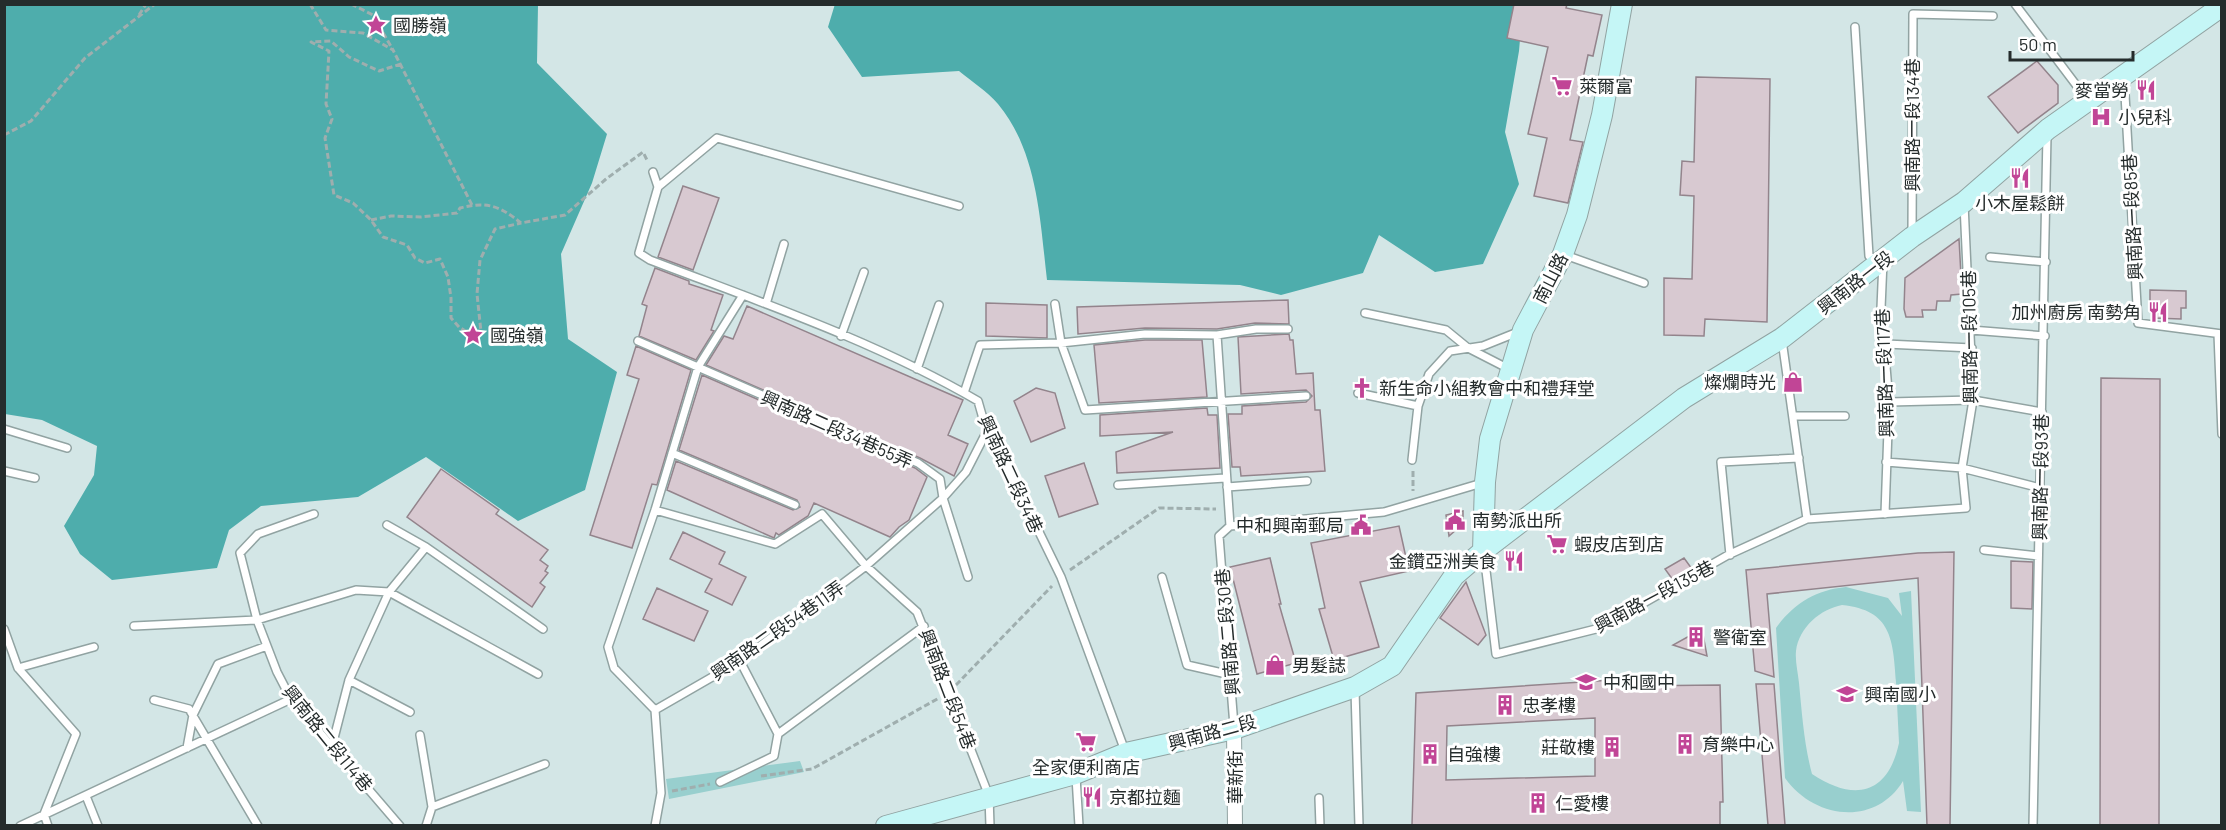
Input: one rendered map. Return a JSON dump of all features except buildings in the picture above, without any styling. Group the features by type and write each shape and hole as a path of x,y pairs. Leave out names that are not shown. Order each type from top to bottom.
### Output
{"street":[{"name":"南山路","path":"1483,551 1485,482 1490,440 1523,330 1563,254 1577,215 1602,115 1622,4"},
{"name":"興南路一段","path":"1483,551 1684,398 1782,338 1912,237 1964,202 2048,129 2220,7"},
{"name":"興南路二段","path":"891,825 1075,774 1126,753 1234,729 1355,687 1392,666 1454,576 1483,551"},
{"name":"華新街","path":"1234,729 1235,825"}],"lane":[{"path":"2015,4 2088,100"},
{"name":"興南路一段134巷","path":"1912,237 1913,14 1993,16"},
{"path":"1855,27 1869,256 1883,261"},
{"name":"興南路一段85巷","path":"2124,75 2138,323 2220,334"},
{"name":"興南路一段93巷","path":"2032,825 2048,129"},
{"path":"653,172 658,187 717,138 959,206"},
{"name":"興南路二段34巷","path":"658,187 639,253 650,260 766,304 917,369 978,401 1061,577 1126,753"},
{"name":"興南路一段105巷","path":"1964,202 1972,348 1972,400 1962,468 1966,508"},
{"path":"766,304 784,244"},
{"path":"1563,254 1644,283"},
{"path":"1990,257 2046,262"},
{"name":"興南路一段117巷","path":"1883,261 1881,308 1886,344 1888,402 1885,514"},
{"path":"841,336 864,272"},
{"path":"655,825 661,793 655,710 614,668 608,647 655,510 699,367 743,295"},
{"path":"1055,304 1061,343 1085,410 1306,396"},
{"path":"917,369 939,305"},
{"path":"1365,313 1446,330 1467,348 1511,370"},
{"path":"964,393 980,345 1061,343 1145,334 1217,335 1256,329 1288,329"},
{"path":"1412,460 1418,406 1429,374 1450,351 1483,346 1523,330"},
{"path":"1971,330 2045,336"},
{"path":"2220,334 2222,434"},
{"path":"1217,335 1230,526"},
{"path":"1782,338 1807,519"},
{"name":"興南路二段34巷55弄","path":"638,341 918,463 940,479 943,498 968,577"},
{"path":"1886,344 1972,348"},
{"path":"1358,393 1418,406"},
{"path":"1888,402 1972,400 2042,412"},
{"path":"1793,416 1845,416"},
{"name":"興南路二段54巷11弄","path":"655,710 740,661 866,566 943,498 966,472 989,427"},
{"path":"4,429 67,447"},
{"path":"672,453 795,505"},
{"path":"1730,555 1721,462 1799,458"},
{"path":"1886,462 1962,468 2040,488"},
{"path":"4,471 35,478"},
{"path":"1118,485 1225,478"},
{"path":"1227,487 1307,481"},
{"path":"1219,536 1230,526 1384,512 1485,482"},
{"name":"興南路一段135巷","path":"1483,551 1496,654 1599,628 1730,555 1807,519 1966,508"},
{"name":"興南路二段54巷","path":"655,510 775,544 822,514 866,566 917,612 989,796 990,825"},
{"name":"興南路二段114巷","path":"314,514 258,534 240,554 256,620 291,699 400,825"},
{"path":"387,525 426,547 543,629"},
{"name":"興南路二段30巷","path":"1219,536 1234,729"},
{"path":"332,746 349,680 389,592 426,547"},
{"path":"1984,550 2038,556"},
{"path":"1162,577 1187,664 1231,675"},
{"path":"135,626 256,620 356,590 389,592 538,674"},
{"path":"778,734 924,626"},
{"path":"4,629 18,668 76,734 44,814 48,825"},
{"path":"187,748 193,716 218,664 267,646"},
{"path":"18,668 94,647"},
{"path":"720,782 774,756 778,734 740,661"},
{"path":"349,680 410,712"},
{"path":"1355,687 1359,825"},
{"path":"20,825 291,699"},
{"path":"154,700 189,709 258,825"},
{"path":"420,735 432,807 426,825"},
{"path":"432,807 545,764"},
{"path":"1075,774 1079,825"},
{"path":"86,796 99,825"},
{"path":"1319,798 1320,825"}],"path":[{"path":"137,18 146,4"},
{"path":"4,135 31,121 85,58 155,4"},
{"path":"310,4 326,30 363,33 393,50"},
{"path":"351,4 373,15 401,64 472,205"},
{"path":"401,64 379,71 349,57 331,41 311,42 329,51 326,104 332,119 325,138 334,195 353,203 371,220 383,237 407,245 415,258 425,263 440,259 450,288 451,318 459,327 475,337 481,332 477,294 480,260 495,229 565,215 606,179 643,152"},
{"path":"371,220 391,216 405,218 457,213 460,208 472,205 501,207 521,223"},
{"path":"1412,460 1414,503"},
{"path":"754,777 812,769 949,692 1061,577 1159,508 1216,507 1219,536"},
{"path":"661,793 720,782"}],"shaded area":[{"path":"835,4 1523,5 1519,51 1505,132 1519,184 1483,264 1435,272 1379,235 1363,273 1281,295 1240,285 1047,280 1039,211 1029,165 1022,143 998,104 959,71 862,77 828,27"},
{"path":"4,5 538,5 537,63 607,134 592,183 561,254 568,339 617,372 585,490 518,521 426,457 358,497 261,506 229,530 217,568 112,580 80,554 64,526 94,475 97,446 42,420 5,414"},
{"path":"1846,587 1888,598 1902,616 1899,593 1911,591 1921,812 1907,811 1903,781 1891,796 1877,806 1861,811 1844,812 1828,809 1812,802 1797,792 1785,778 1776,628 1790,611 1806,599","holes":["1842,605 1859,608 1880,620 1891,640 1895,667 1899,743 1887,774 1867,789 1855,790 1827,783 1812,774 1805,740 1796,651 1806,627 1826,610"]},
{"path":"800,761 804,772 669,799 666,779"}],"place":[{"name":"國勝嶺","path":"376,25"},
{"name":"萊爾富","path":"1562,86"},
{"name":"麥當勞","path":"2146,90"},
{"name":"小兒科","path":"2101,117"},
{"name":"小木屋鬆餅","path":"2020,178"},
{"name":"加州廚房 南勢角","path":"2158,312"},
{"name":"國強嶺","path":"473,335"},
{"name":"燦爛時光","path":"1793,382"},
{"name":"新生命小組教會中和禮拜堂","path":"1362,388"},
{"name":"南勢派出所","path":"1455,520"},
{"name":"中和興南郵局","path":"1361,525"},
{"name":"蝦皮店到店","path":"1557,544"},
{"name":"金鑽亞洲美食","path":"1514,561"},
{"name":"警衛室","path":"1696,637"},
{"name":"男髮誌","path":"1275,665"},
{"name":"中和國中","path":"1586,682"},
{"name":"興南國小","path":"1847,694"},
{"name":"忠孝樓","path":"1505,705"},
{"name":"全家便利商店","path":"1086,742"},
{"name":"育樂中心","path":"1685,744"},
{"name":"莊敬樓","path":"1612,747"},
{"name":"自強樓","path":"1430,754"},
{"name":"京都拉麵","path":"1092,797"},
{"name":"仁愛樓","path":"1538,803"}]}
